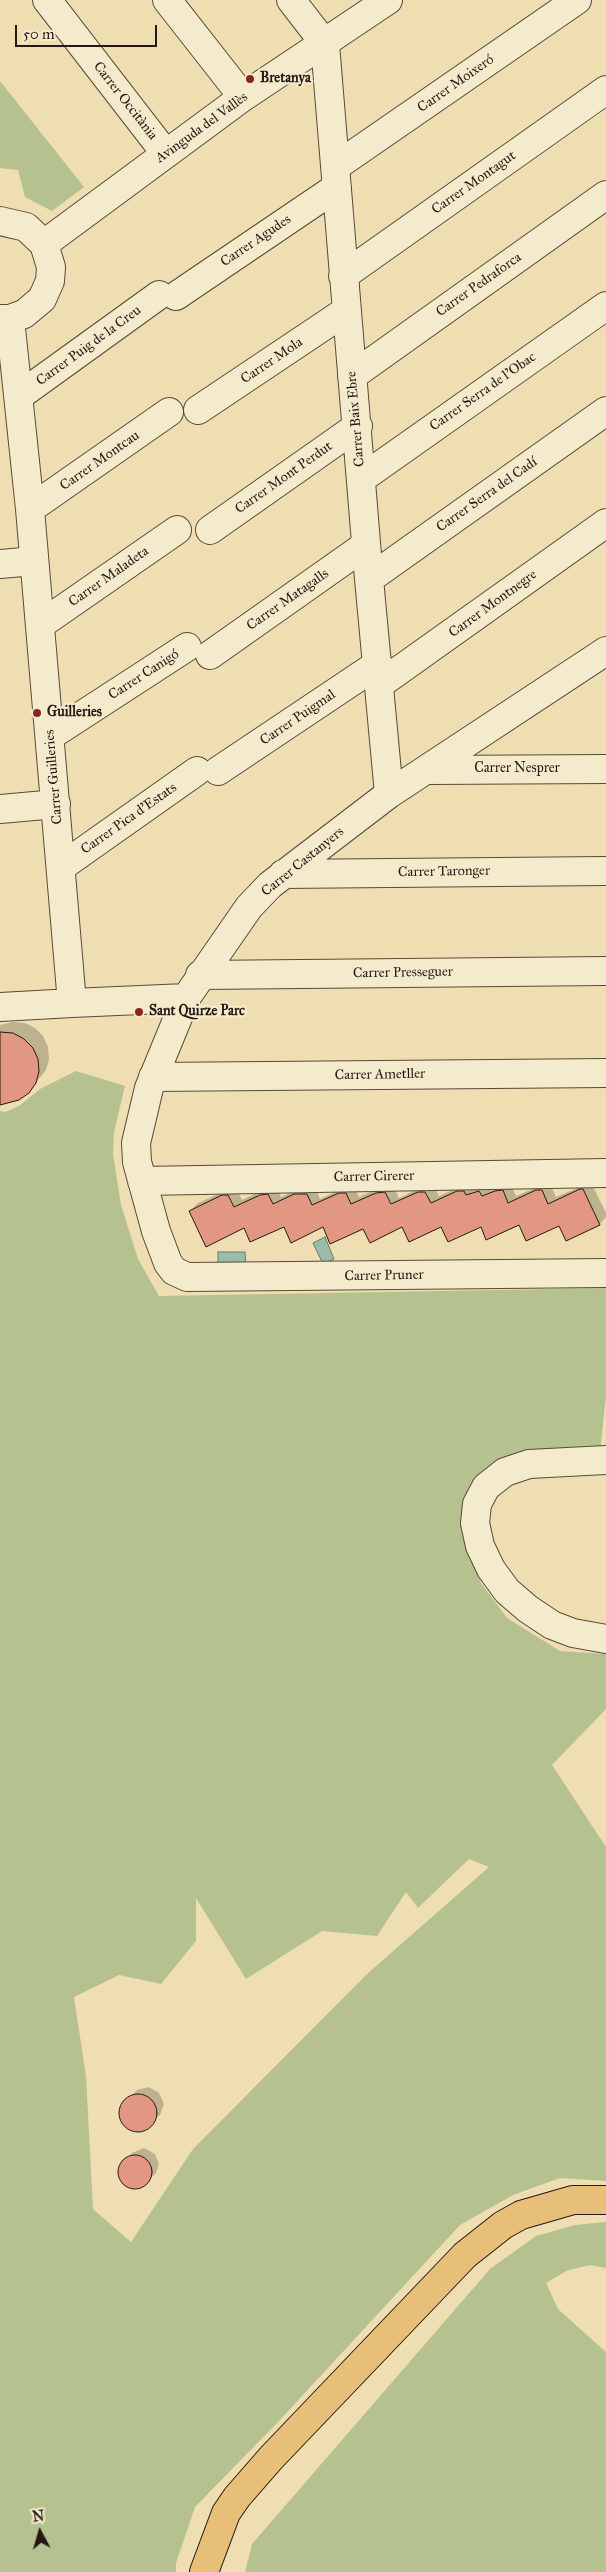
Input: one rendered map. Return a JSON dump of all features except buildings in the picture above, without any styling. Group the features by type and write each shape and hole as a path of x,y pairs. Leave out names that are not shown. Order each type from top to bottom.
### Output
{"main road":[{"path":"204,2572 226,2513 237,2497 271,2458 465,2254 503,2225 541,2208 573,2200 606,2200"}],"street":[{"name":"Carrer Occitània","path":"47,0 166,154"},
{"path":"167,0 243,97"},
{"path":"291,0 325,44"},
{"name":"Avinguda del Vallès","path":"44,244 243,97 325,44 388,0"},
{"name":"Carrer Moixeró","path":"336,177 577,0"},
{"name":"Carrer Baix Ebre","path":"325,44 346,311 358,426 368,580 379,674 389,794"},
{"name":"Carrer Montagut","path":"343,276 606,90"},
{"name":"Carrer Agudes","path":"167,296 336,177"},
{"name":"Carrer Pedraforca","path":"352,376 606,195"},
{"path":"0,221 26,227 44,244 51,266 50,281 42,299 24,314 5,319"},
{"name":"Carrer Puig de la Creu","path":"18,396 167,296"},
{"name":"Carrer Serra de l'Obac","path":"361,479 606,306"},
{"name":"Carrer Mola","path":"198,410 346,311"},
{"name":"Carrer Guilleries","path":"5,319 18,396 30,509 72,1003"},
{"name":"Carrer Serra del Cadí","path":"368,580 606,411"},
{"name":"Carrer Montcau","path":"30,509 169,412"},
{"name":"Carrer Mont Perdut","path":"210,530 358,426"},
{"name":"Carrer Montnegre","path":"379,674 606,523"},
{"name":"Carrer Maladeta","path":"40,625 178,530"},
{"name":"Carrer Matagalls","path":"199,651 366,545"},
{"path":"0,564 34,561"},
{"name":"Carrer Castanyers","path":"168,1263 136,1162 136,1143 153,1077 168,1037 186,998 200,975 249,907 282,874 389,794 593,670 606,650"},
{"name":"Carrer Canigó","path":"50,736 199,651"},
{"name":"Carrer Puigmal","path":"208,771 379,674"},
{"name":"Carrer Nesprer","path":"428,770 606,769"},
{"name":"Carrer Pica d'Estats","path":"61,867 208,771"},
{"path":"0,809 56,804"},
{"name":"Carrer Taronger","path":"282,874 606,871"},
{"name":"Carrer Presseguer","path":"200,975 606,971"},
{"path":"0,1006 186,998"},
{"name":"Carrer Ametller","path":"153,1077 606,1073"},
{"name":"Carrer Cirerer","path":"142,1181 606,1173"},
{"name":"Carrer Pruner","path":"168,1263 174,1271 187,1277 206,1278 606,1273"},
{"path":"606,1460 528,1464 505,1472 486,1487 477,1504 475,1523 480,1546 491,1569 507,1591 528,1609 552,1625 572,1633 606,1638"}],"shaded area":[{"path":"0,81 84,187 52,211 25,197 18,170 0,168"},
{"path":"76,1071 125,1086 114,1132 113,1154 121,1205 138,1259 159,1296 606,1288 606,1396 600,1452 544,1449 512,1461 467,1537 481,1583 507,1618 560,1651 606,1654 606,1709 552,1765 606,1847 606,2181 560,2178 513,2195 460,2225 279,2421 195,2507 176,2563 176,2572 0,2572 0,1111 5,1112 19,1106 40,1089","holes":["469,1859 489,1867 367,1974 193,2149 131,2242 93,2209 86,2076 74,1997 119,1975 161,1984 196,1941 196,1898 246,1979 322,1931 377,1936 406,1892 418,1908"]},
{"path":"325,1237 334,1259 323,1264 313,1243"},
{"path":"218,1252 245,1252 246,1266 218,1266"},
{"path":"606,2222 606,2268 590,2265 566,2271 546,2283 558,2309 606,2352 606,2572 245,2572 252,2544 490,2269 536,2236 575,2225"}],"place":[{"name":"Bretanya","path":"250,79"},
{"name":"Guilleries","path":"37,713"},
{"name":"Sant Quirze Parc","path":"139,1012"}]}
